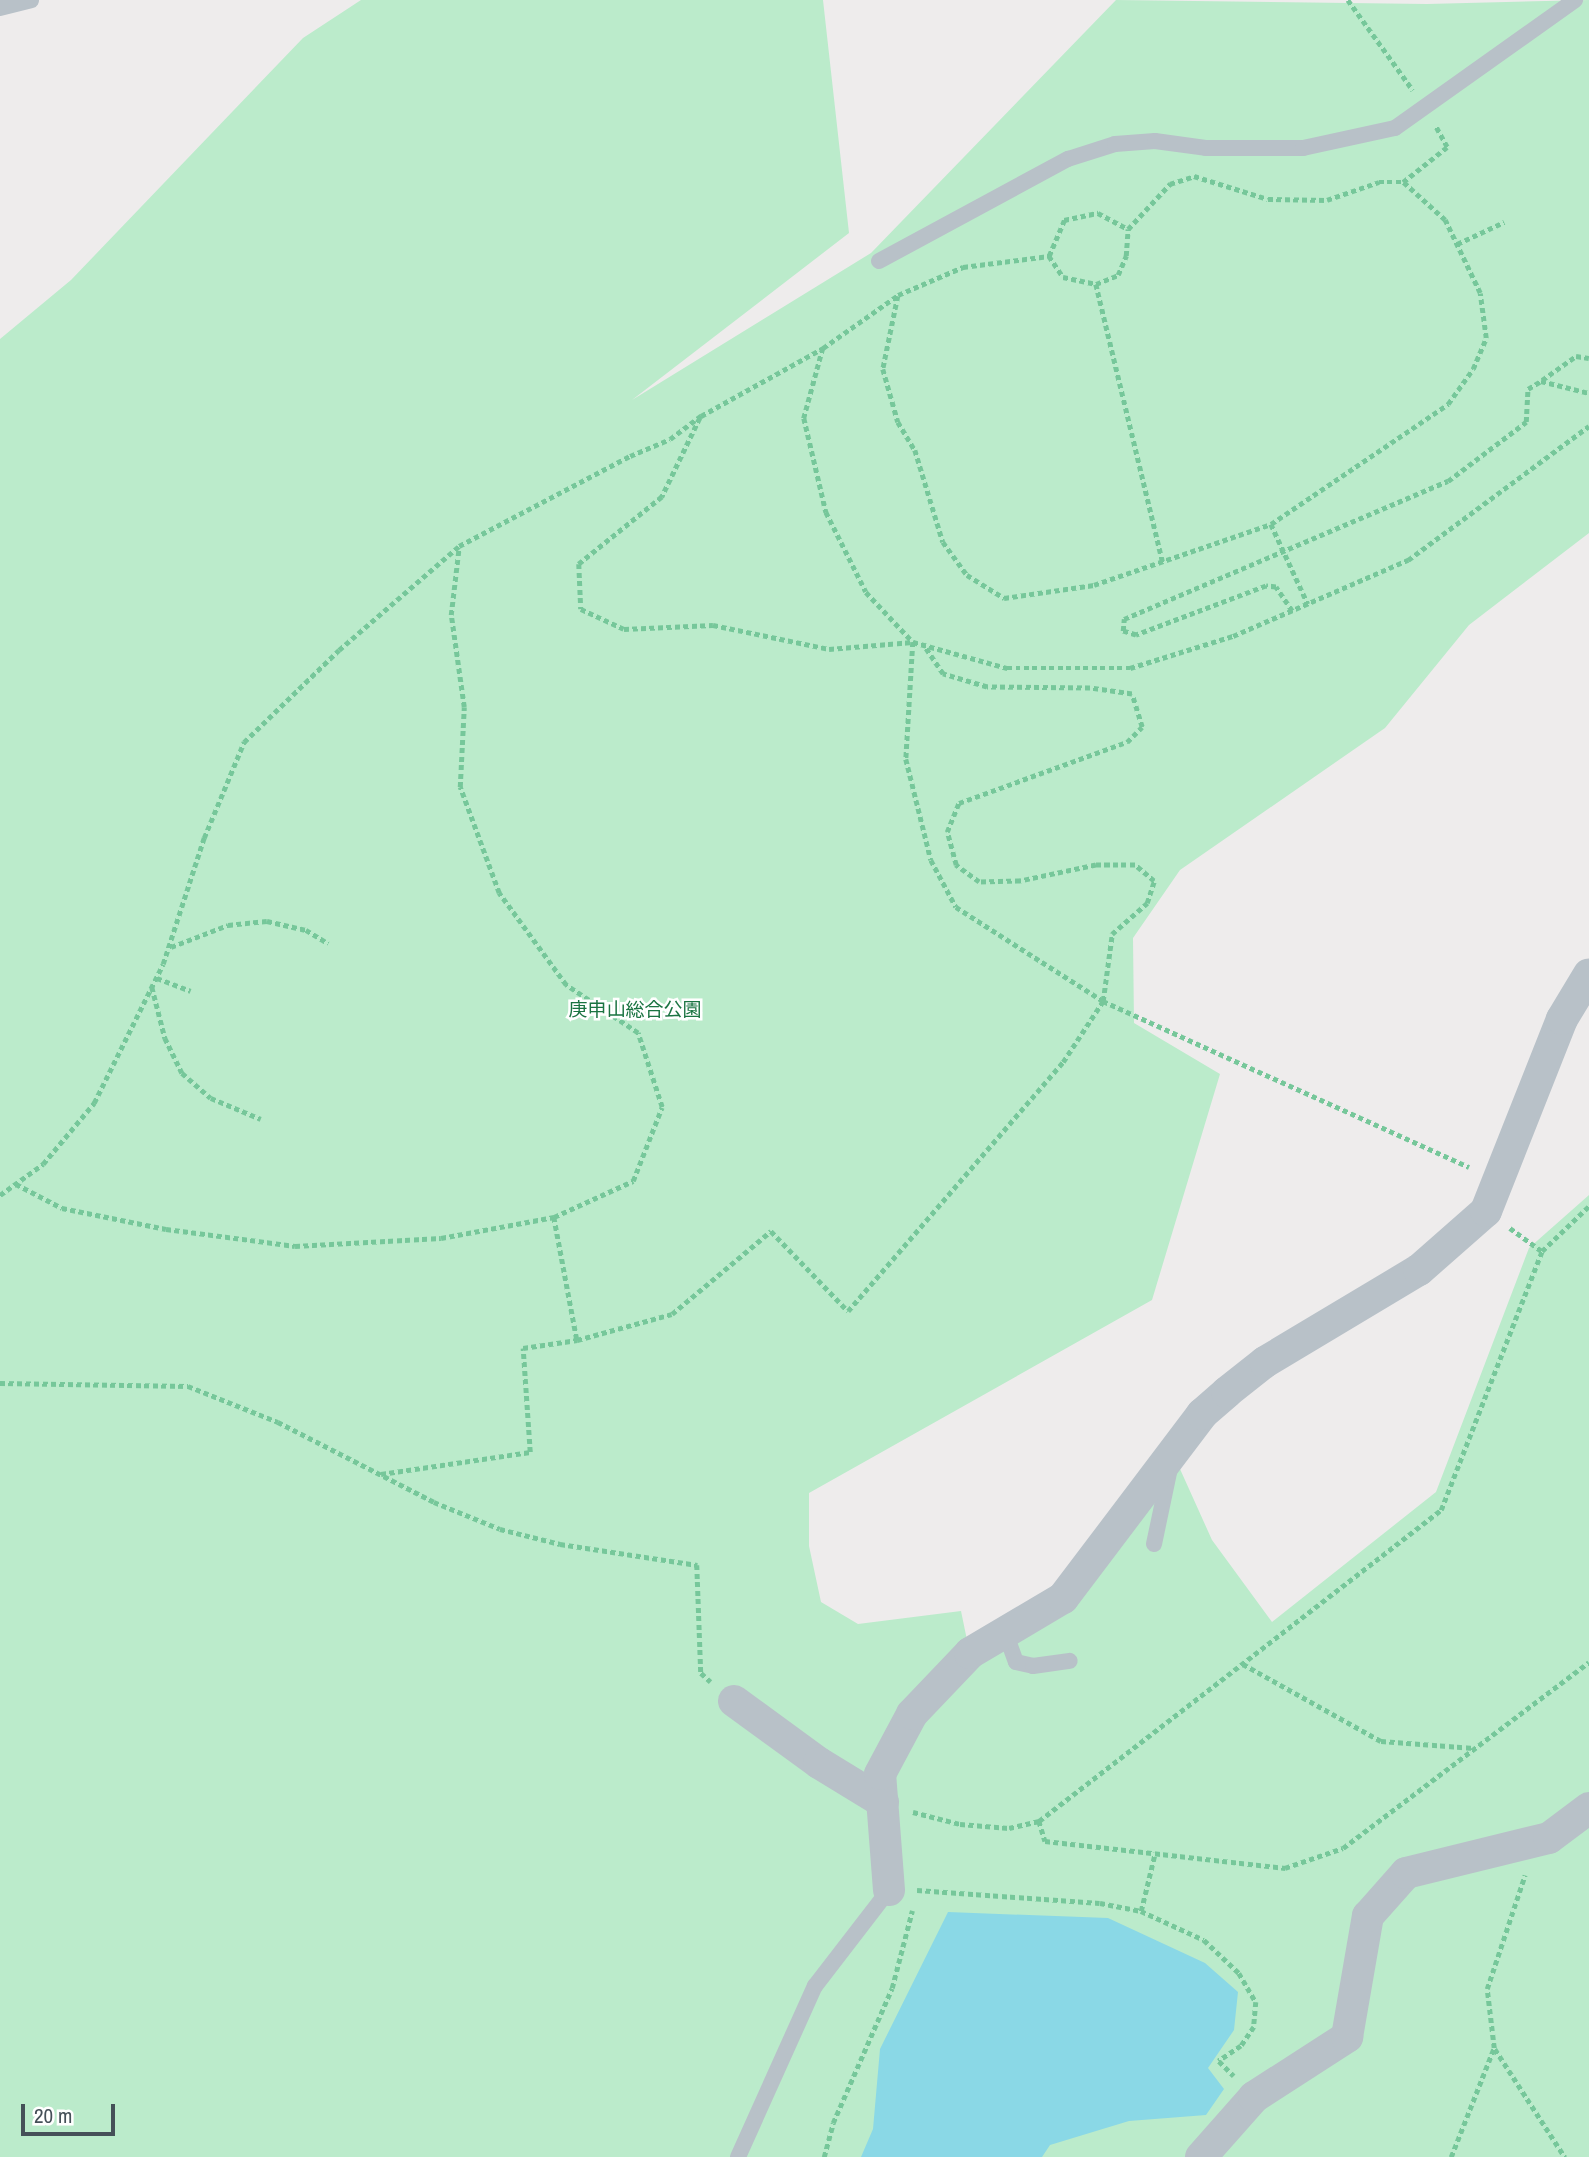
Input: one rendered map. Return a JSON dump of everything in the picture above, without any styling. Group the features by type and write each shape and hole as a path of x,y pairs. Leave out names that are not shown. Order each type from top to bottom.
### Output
{"street":[{"path":"903,1890 883,1802 880,1773 912,1714 970,1653 1063,1598 1202,1414 1227,1392 1265,1363 1419,1270 1486,1211 1495,1179 1562,1018 1589,974"},
{"path":"734,1701 809,1757 883,1802"},
{"path":"1201,2157 1254,2097 1348,2037 1367,1916 1406,1873 1549,1839 1589,1808"}],"lane":[{"path":"0,8 31,0"},
{"path":"879,261 1068,159 1115,144 1155,141 1206,148 1303,148 1395,128 1424,104 1575,0"},
{"path":"1154,1544 1174,1452"},
{"path":"1005,1632 1016,1662 1033,1666 1070,1661"},
{"path":"738,2157 815,1986 903,1890"}],"path":[{"path":"1049,256 1063,277 1096,284 1118,275 1126,256 1128,229 1170,184 1194,176 1268,199 1327,200 1379,182 1403,182 1447,147 1424,104 1348,0"},
{"path":"898,295 883,369 898,422 915,450 943,542 967,575 1004,598 1094,585 1271,524 1448,404 1473,369 1486,338 1480,293 1445,220 1403,182"},
{"path":"1049,256 1064,220 1098,213 1128,229"},
{"path":"1457,244 1504,222"},
{"path":"0,1195 43,1164 94,1103 170,947 204,838 244,742 339,650 459,546 630,456 670,439 701,416 823,348 898,295 963,267 1049,256"},
{"path":"1096,284 1163,563"},
{"path":"823,348 804,418 826,512 866,592 913,642 906,759 931,860 956,906 1103,1001 1495,1179"},
{"path":"1292,611 1276,587 1266,586 1136,635 1123,631 1124,619 1285,554 1448,481 1526,422 1528,389 1576,356 1589,358"},
{"path":"1541,381 1589,393"},
{"path":"701,416 662,496 579,564 581,609 624,629 713,625 829,649 913,642 1007,668 1130,668 1233,636 1408,561 1589,426"},
{"path":"1271,524 1308,604"},
{"path":"15,1184 62,1208 166,1229 295,1246 441,1238 554,1217 634,1181 662,1107 638,1033 566,985 499,893 460,787 464,707 451,615 459,546"},
{"path":"381,1475 530,1452 523,1348 577,1340 672,1314 771,1231 848,1311 1063,1062 1103,1001 1112,934 1147,903 1154,881 1135,865 1096,865 1020,881 979,882 956,865 947,831 959,803 1126,742 1142,727 1132,694 1090,688 988,687 943,674 923,645"},
{"path":"170,947 228,925 267,921 306,930 328,943"},
{"path":"157,978 191,991"},
{"path":"152,987 165,1038 182,1073 211,1098 261,1119"},
{"path":"883,1802 960,1824 1009,1828 1039,1821 1441,1510 1542,1251 1589,1206"},
{"path":"1486,1211 1542,1251"},
{"path":"554,1217 577,1340"},
{"path":"0,1382 188,1386 278,1422 381,1475 500,1529 560,1544 697,1565 701,1673 734,1701"},
{"path":"1039,1821 1045,1841 1285,1868 1343,1848 1589,1662"},
{"path":"1243,1664 1381,1741 1475,1748"},
{"path":"1536,1841 1487,1989 1494,2048 1565,2157"},
{"path":"1141,1911 1155,1853"},
{"path":"824,2157 832,2123 892,1988 903,1890 1012,1894 1141,1911 1204,1940 1239,1973 1256,2002 1254,2026 1241,2046 1219,2062 1254,2097"},
{"path":"1451,2157 1494,2048"}],"green space":[{"name":"庚申山総合公園","path":"361,0 823,0 849,233 632,400 871,253 1116,0 1427,4 1589,0 1589,533 1469,625 1385,728 1180,870 1133,938 1134,1023 1220,1074 1152,1300 809,1493 809,1546 821,1602 858,1624 961,1611 967,1640 1066,1613 1180,1469 1212,1540 1272,1622 1436,1492 1529,1248 1589,1195 1589,2157 0,2157 0,339 71,280 303,38"}],"water":[{"path":"948,1912 1108,1918 1205,1963 1238,1992 1234,2030 1208,2068 1224,2089 1206,2115 1129,2121 1050,2145 1042,2157 861,2157 873,2129 880,2049"}]}
